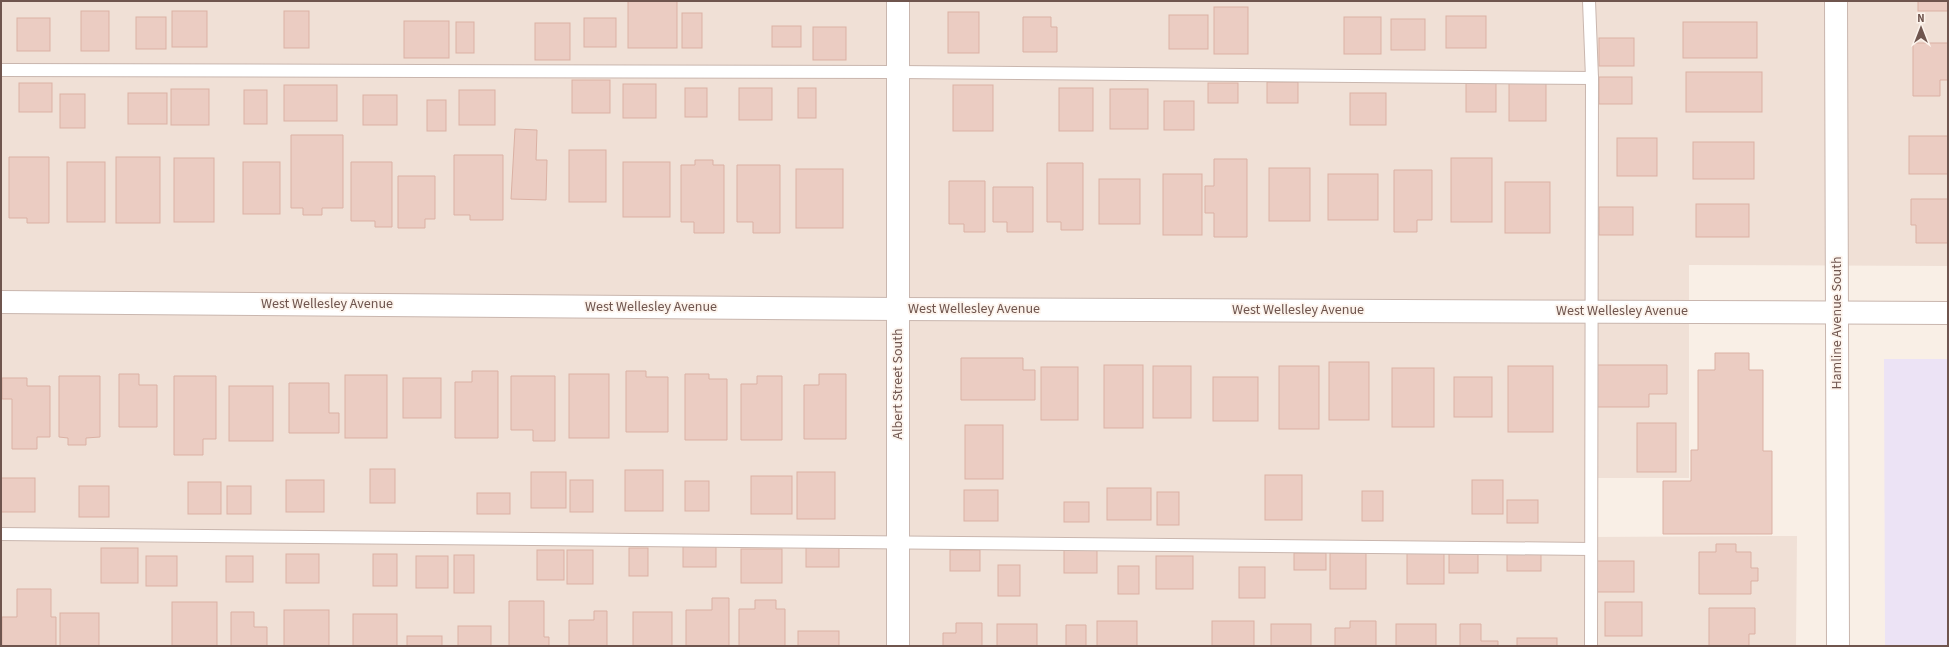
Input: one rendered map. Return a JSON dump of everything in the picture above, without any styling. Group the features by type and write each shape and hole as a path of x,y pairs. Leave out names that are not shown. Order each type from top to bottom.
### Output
{"street":[{"name":"Albert Street South","path":"898,1 898,646"},
{"name":"Hamline Avenue South","path":"1836,1 1838,646"},
{"name":"West Wellesley Avenue","path":"1,302 898,309 1948,313"}],"lane":[{"path":"1589,1 1592,78 1591,646"},
{"path":"1,70 898,72 1592,78"},
{"path":"1,534 898,544 1591,549"}],"shaded area":[{"path":"1,1 1948,1 1948,266 1689,265 1689,478 1590,478 1590,537 1797,536 1796,646 1,646"},
{"path":"1884,359 1948,359 1948,646 1885,646"}],"building":[{"path":"628,1 677,1 677,48 628,48"},
{"path":"1918,1 1948,1 1948,11 1918,11"},
{"path":"1214,7 1248,7 1248,54 1214,54"},
{"path":"81,11 109,11 109,51 81,51"},
{"path":"172,11 207,11 207,47 172,47"},
{"path":"284,11 309,11 309,48 284,48"},
{"path":"948,12 979,12 979,53 948,53"},
{"path":"682,13 702,13 702,48 682,48"},
{"path":"1169,15 1208,15 1208,49 1169,49"},
{"path":"1446,16 1486,16 1486,48 1446,48"},
{"path":"136,17 166,17 166,49 136,49"},
{"path":"1023,17 1051,17 1051,27 1057,27 1057,52 1023,52"},
{"path":"1344,17 1381,17 1381,54 1344,54"},
{"path":"17,18 50,18 50,51 17,51"},
{"path":"584,18 616,18 616,47 584,47"},
{"path":"1391,19 1425,19 1425,50 1391,50"},
{"path":"404,21 449,21 449,58 404,58"},
{"path":"456,22 474,22 474,53 456,53"},
{"path":"1683,22 1757,22 1757,58 1683,58"},
{"path":"535,23 570,23 570,60 535,60"},
{"path":"772,26 801,26 801,47 772,47"},
{"path":"813,27 846,27 846,60 813,60"},
{"path":"1599,38 1634,38 1634,66 1599,66"},
{"path":"1913,43 1948,43 1948,80 1940,80 1940,96 1913,96"},
{"path":"1686,72 1762,72 1762,112 1686,112"},
{"path":"1599,77 1632,77 1632,104 1599,104"},
{"path":"572,80 610,80 610,113 572,113"},
{"path":"1267,82 1298,82 1298,103 1267,103"},
{"path":"1466,82 1496,82 1496,112 1466,112"},
{"path":"19,83 52,83 52,112 19,112"},
{"path":"1208,83 1238,83 1238,103 1208,103"},
{"path":"1509,83 1546,83 1546,121 1509,121"},
{"path":"623,84 656,84 656,118 623,118"},
{"path":"284,85 337,85 337,121 284,121"},
{"path":"953,85 993,85 993,131 953,131"},
{"path":"685,88 707,88 707,117 685,117"},
{"path":"739,88 772,88 772,120 739,120"},
{"path":"798,88 816,88 816,118 798,118"},
{"path":"1059,88 1093,88 1093,131 1059,131"},
{"path":"171,89 209,89 209,125 171,125"},
{"path":"1110,89 1148,89 1148,129 1110,129"},
{"path":"244,90 267,90 267,124 244,124"},
{"path":"459,90 495,90 495,125 459,125"},
{"path":"128,93 167,93 167,124 128,124"},
{"path":"1350,93 1386,93 1386,125 1350,125"},
{"path":"60,94 85,94 85,128 60,128"},
{"path":"363,95 397,95 397,125 363,125"},
{"path":"427,100 446,100 446,131 427,131"},
{"path":"1164,101 1194,101 1194,130 1164,130"},
{"path":"515,129 537,130 536,160 547,160 546,200 511,199"},
{"path":"291,135 343,135 343,208 322,208 322,215 303,215 303,208 291,208"},
{"path":"1909,136 1948,136 1948,174 1909,174"},
{"path":"1617,138 1657,138 1657,176 1617,176"},
{"path":"1693,142 1754,142 1754,179 1693,179"},
{"path":"569,150 606,150 606,202 569,202"},
{"path":"454,155 503,155 503,220 470,220 470,215 454,215"},
{"path":"9,157 49,157 49,223 27,223 27,218 9,218"},
{"path":"116,157 160,157 160,223 116,223"},
{"path":"174,158 214,158 214,222 174,222"},
{"path":"1451,158 1492,158 1492,222 1451,222"},
{"path":"1214,159 1247,159 1247,237 1214,237 1214,213 1205,213 1205,186 1214,186"},
{"path":"695,160 713,160 713,165 724,165 724,233 694,233 694,222 681,222 681,165 695,165"},
{"path":"67,162 105,162 105,222 67,222"},
{"path":"243,162 280,162 280,214 243,214"},
{"path":"351,162 392,162 392,227 375,227 375,221 351,221"},
{"path":"623,162 670,162 670,217 623,217"},
{"path":"1047,163 1083,163 1083,230 1061,230 1061,222 1047,222"},
{"path":"737,165 780,165 780,233 753,233 753,222 737,222"},
{"path":"1269,168 1310,168 1310,221 1269,221"},
{"path":"796,169 843,169 843,228 796,228"},
{"path":"1394,170 1432,170 1432,220 1417,220 1417,232 1394,232"},
{"path":"1163,174 1202,174 1202,235 1163,235"},
{"path":"1328,174 1378,174 1378,220 1328,220"},
{"path":"398,176 435,176 435,219 425,219 425,228 398,228"},
{"path":"1099,179 1140,179 1140,224 1099,224"},
{"path":"949,181 985,181 985,232 964,232 964,224 949,224"},
{"path":"1505,182 1550,182 1550,233 1505,233"},
{"path":"993,187 1033,187 1033,232 1007,232 1007,222 993,222"},
{"path":"1911,199 1948,199 1948,243 1916,243 1916,225 1911,225"},
{"path":"1696,204 1749,204 1749,237 1696,237"},
{"path":"1599,207 1633,207 1633,235 1599,235"},
{"path":"1715,353 1749,353 1749,370 1763,370 1763,451 1772,451 1772,534 1663,534 1663,481 1691,481 1691,450 1698,450 1698,370 1715,370"},
{"path":"961,358 1023,358 1023,370 1035,370 1035,400 961,400"},
{"path":"1329,362 1369,362 1369,420 1329,420"},
{"path":"1104,365 1143,365 1143,428 1104,428"},
{"path":"1595,365 1667,365 1667,394 1649,394 1649,407 1595,407"},
{"path":"1153,366 1191,366 1191,418 1153,418"},
{"path":"1279,366 1319,366 1319,429 1279,429"},
{"path":"1508,366 1553,366 1553,432 1508,432"},
{"path":"1041,367 1078,367 1078,420 1041,420"},
{"path":"1392,368 1434,368 1434,427 1392,427"},
{"path":"472,371 498,371 498,438 455,438 455,382 472,382"},
{"path":"626,371 646,371 646,377 668,377 668,432 626,432"},
{"path":"119,374 139,374 139,385 157,385 157,427 119,427"},
{"path":"569,374 609,374 609,438 569,438"},
{"path":"685,374 709,374 709,379 727,379 727,440 685,440"},
{"path":"819,374 846,374 846,439 804,439 804,385 819,385"},
{"path":"345,375 387,375 387,438 345,438"},
{"path":"59,376 100,376 100,437 86,438 86,445 68,445 68,438 59,437"},
{"path":"174,376 216,376 216,439 203,439 203,455 174,455"},
{"path":"511,376 555,376 555,441 533,441 533,430 511,430"},
{"path":"757,376 782,376 782,440 741,440 741,384 757,384"},
{"path":"1213,377 1258,377 1258,421 1213,421"},
{"path":"1454,377 1492,377 1492,417 1454,417"},
{"path":"2,378 27,378 27,386 50,386 50,437 37,437 37,449 12,449 12,399 2,399"},
{"path":"403,378 441,378 441,418 403,418"},
{"path":"289,383 329,383 329,413 339,413 339,433 289,433"},
{"path":"229,386 273,386 273,441 229,441"},
{"path":"1637,423 1676,423 1676,472 1637,472"},
{"path":"965,425 1003,425 1003,479 965,479"},
{"path":"370,469 395,469 395,503 370,503"},
{"path":"625,470 663,470 663,511 625,511"},
{"path":"531,472 566,472 566,508 531,508"},
{"path":"797,472 835,472 835,519 797,519"},
{"path":"1265,475 1302,475 1302,520 1265,520"},
{"path":"751,476 792,476 792,514 751,514"},
{"path":"1,478 35,478 35,512 1,512"},
{"path":"286,480 324,480 324,512 286,512"},
{"path":"570,480 593,480 593,512 570,512"},
{"path":"1472,480 1503,480 1503,514 1472,514"},
{"path":"685,481 709,481 709,511 685,511"},
{"path":"188,482 221,482 221,514 188,514"},
{"path":"79,486 109,486 109,517 79,517"},
{"path":"227,486 251,486 251,514 227,514"},
{"path":"1107,488 1151,488 1151,520 1107,520"},
{"path":"964,490 998,490 998,521 964,521"},
{"path":"1362,491 1383,491 1383,521 1362,521"},
{"path":"1157,492 1179,492 1179,525 1157,525"},
{"path":"477,493 510,493 510,514 477,514"},
{"path":"1507,500 1538,500 1538,523 1507,523"},
{"path":"1064,502 1089,502 1089,522 1064,522"},
{"path":"683,544 716,544 716,567 683,567"},
{"path":"1716,544 1736,544 1736,552 1751,552 1751,568 1758,568 1758,581 1751,581 1751,594 1699,594 1699,552 1716,552"},
{"path":"806,547 839,547 839,567 806,567"},
{"path":"101,548 138,548 138,583 101,583"},
{"path":"629,548 648,548 648,576 629,576"},
{"path":"741,549 782,549 782,583 741,583"},
{"path":"537,550 564,550 564,580 537,580"},
{"path":"567,550 593,550 593,584 567,584"},
{"path":"950,550 980,550 980,571 950,571"},
{"path":"1064,550 1097,550 1097,573 1064,573"},
{"path":"1407,550 1444,550 1444,584 1407,584"},
{"path":"1507,551 1541,551 1541,571 1507,571"},
{"path":"1449,552 1478,552 1478,573 1449,573"},
{"path":"1294,553 1326,553 1326,570 1294,570"},
{"path":"1330,553 1366,553 1366,589 1330,589"},
{"path":"286,554 319,554 319,583 286,583"},
{"path":"373,554 397,554 397,586 373,586"},
{"path":"454,555 474,555 474,593 454,593"},
{"path":"146,556 177,556 177,586 146,586"},
{"path":"226,556 253,556 253,582 226,582"},
{"path":"416,556 448,556 448,588 416,588"},
{"path":"1156,556 1193,556 1193,589 1156,589"},
{"path":"1596,561 1634,561 1634,592 1596,592"},
{"path":"998,565 1020,565 1020,596 998,596"},
{"path":"1118,566 1139,566 1139,594 1118,594"},
{"path":"1239,567 1265,567 1265,598 1239,598"},
{"path":"17,589 51,589 51,617 56,617 56,646 2,646 2,617 17,617"},
{"path":"712,598 729,598 729,646 686,646 686,610 712,610"},
{"path":"755,600 776,600 776,609 785,609 785,646 739,646 739,609 755,609"},
{"path":"509,601 544,601 544,637 549,637 549,646 509,646"},
{"path":"172,602 217,602 217,646 172,646"},
{"path":"1605,602 1642,602 1642,636 1605,636"},
{"path":"1709,608 1755,608 1755,634 1749,634 1749,646 1709,646"},
{"path":"284,610 329,610 329,646 284,646"},
{"path":"594,611 607,611 607,646 569,646 569,620 594,620"},
{"path":"231,612 254,612 254,627 267,627 267,646 231,646"},
{"path":"633,612 672,612 672,646 633,646"},
{"path":"60,613 99,613 99,646 60,646"},
{"path":"353,614 397,614 397,646 353,646"},
{"path":"1097,621 1137,621 1137,646 1097,646"},
{"path":"1212,621 1254,621 1254,646 1212,646"},
{"path":"1350,621 1376,621 1376,646 1335,646 1335,628 1350,628"},
{"path":"956,623 982,623 982,646 943,646 943,633 956,633"},
{"path":"997,624 1037,624 1037,646 997,646"},
{"path":"1271,624 1311,624 1311,646 1271,646"},
{"path":"1396,624 1436,624 1436,646 1396,646"},
{"path":"1460,624 1481,624 1481,641 1498,641 1498,646 1460,646"},
{"path":"1066,625 1086,625 1086,646 1066,646"},
{"path":"458,626 491,626 491,646 458,646"},
{"path":"798,631 839,631 839,646 798,646"},
{"path":"407,636 442,636 442,646 407,646"},
{"path":"1517,638 1557,638 1557,646 1517,646"}]}
